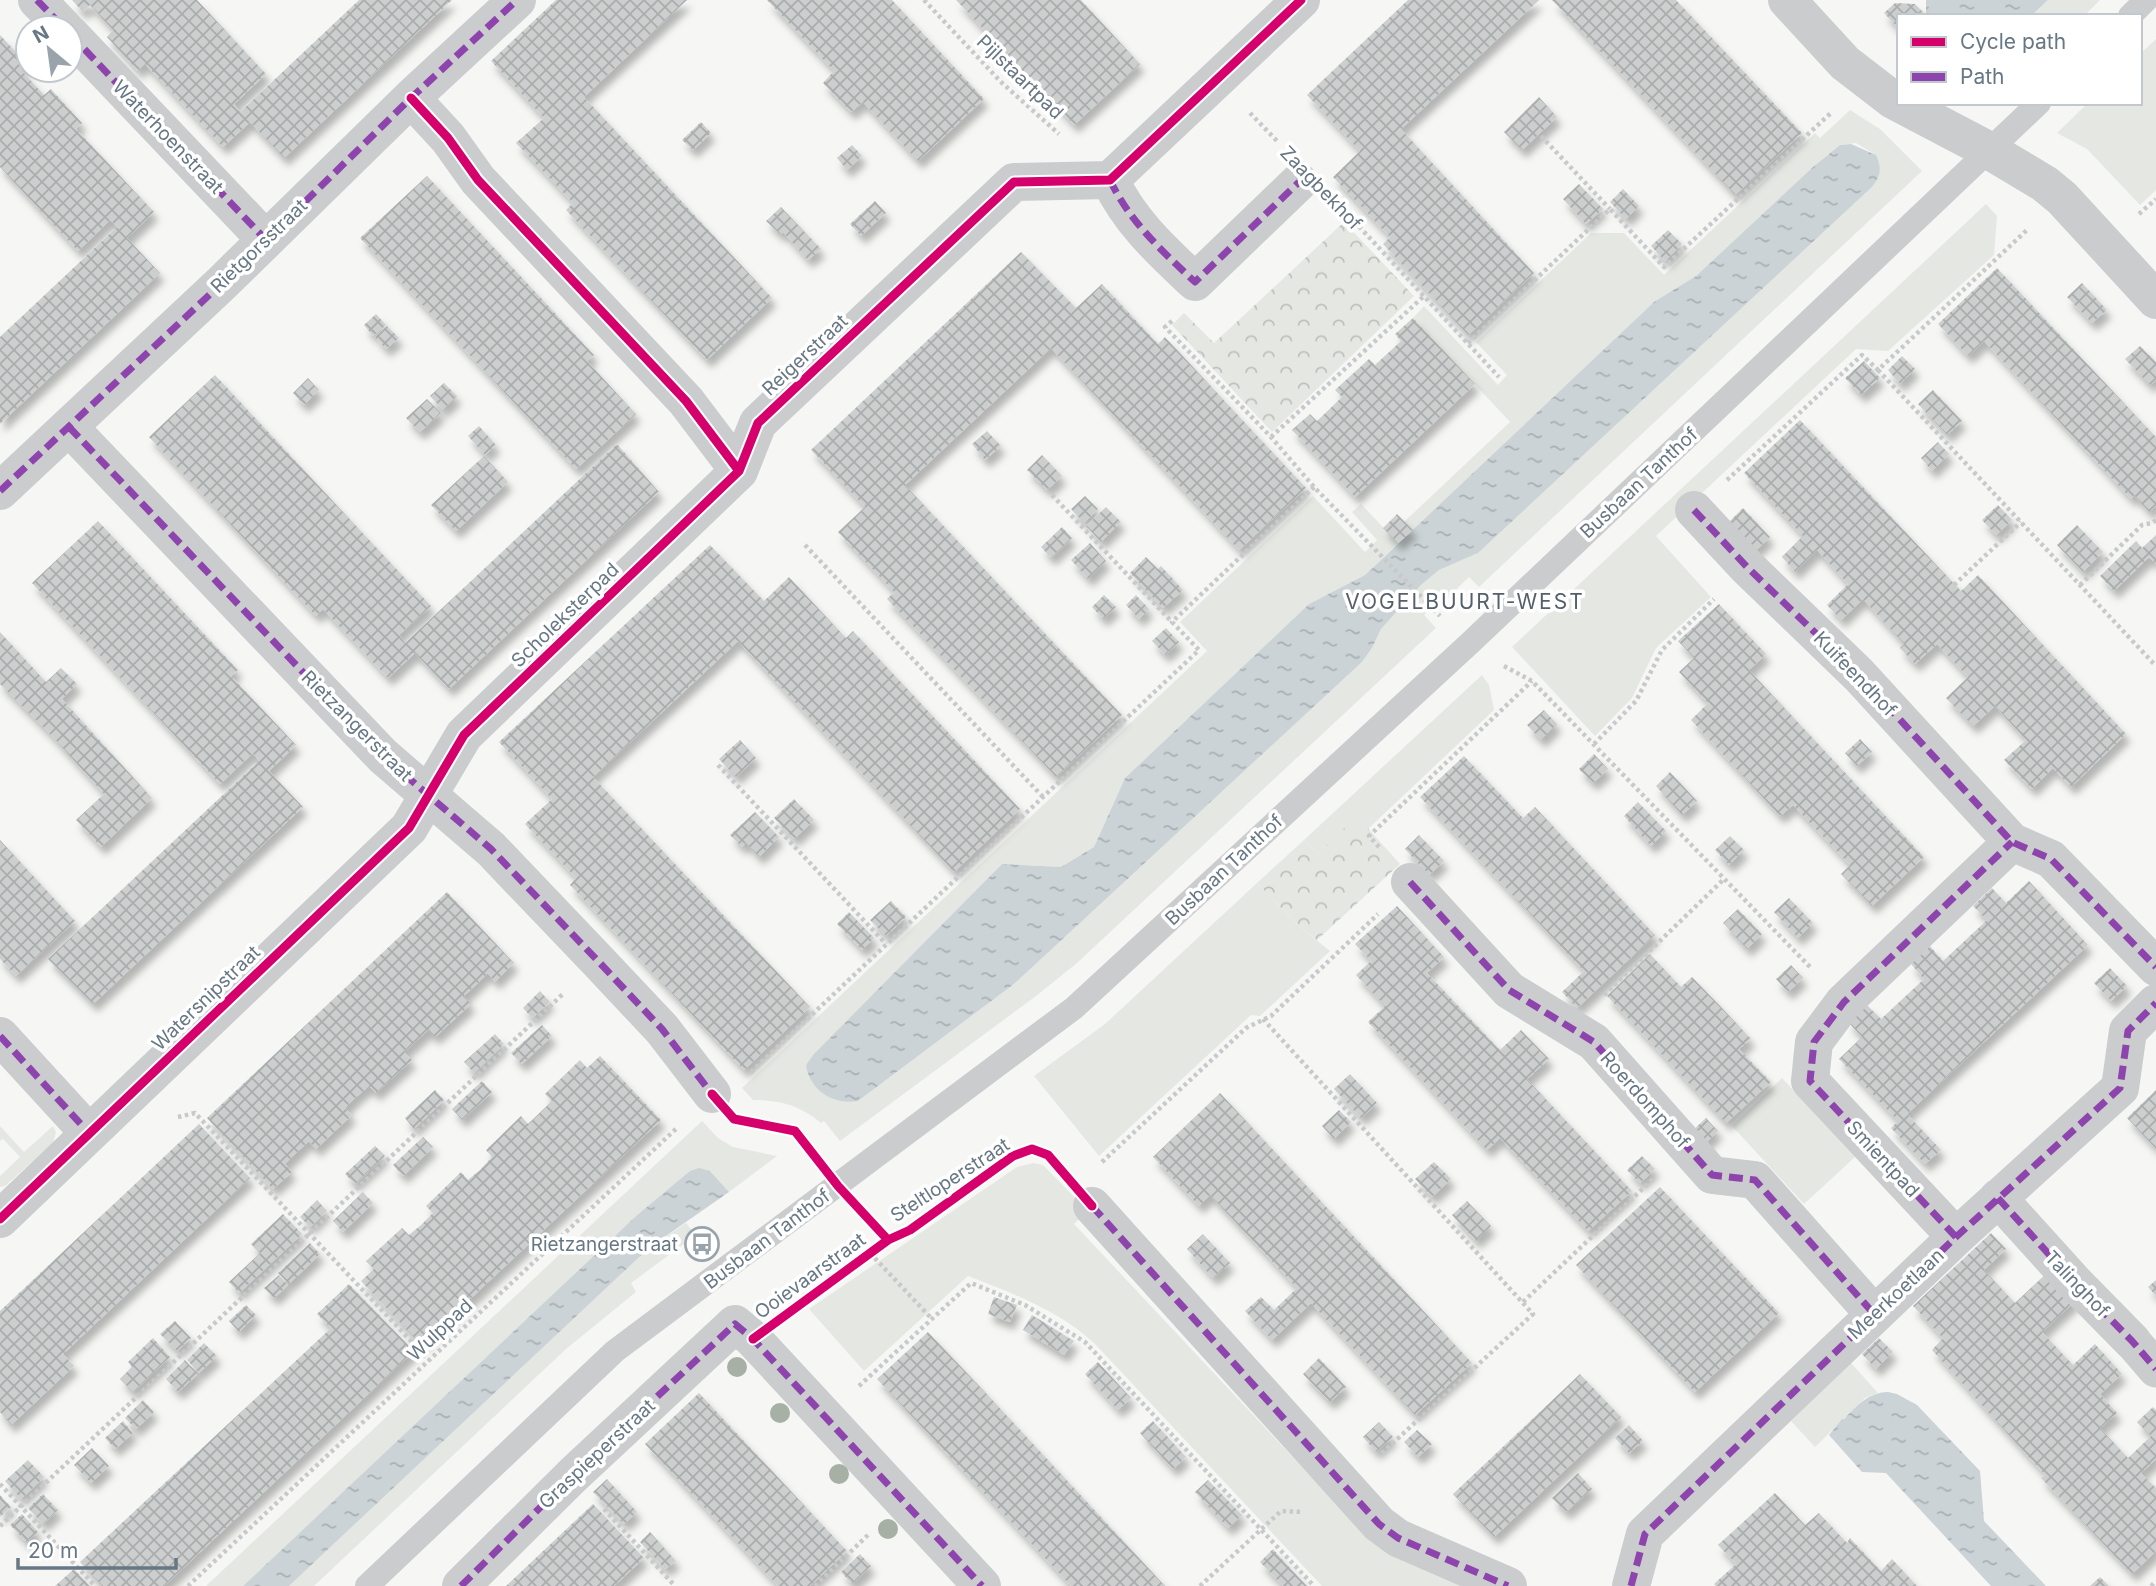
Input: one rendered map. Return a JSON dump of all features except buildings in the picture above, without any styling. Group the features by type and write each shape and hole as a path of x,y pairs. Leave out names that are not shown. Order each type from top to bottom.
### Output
{"street":[{"path":"37,0 50,14"},
{"name":"Rietgorsstraat","path":"0,491 517,0"},
{"path":"1195,282 1154,244 1122,204 1096,180 1217,80 1301,0"},
{"path":"1787,0 1845,64 1897,102"},
{"name":"Waterhoenstraat","path":"84,49 266,240"},
{"path":"411,98 448,138 478,180 686,401 739,471"},
{"path":"1903,105 1990,151 2045,184 2062,198 2156,300"},
{"name":"Reigerstraat","path":"739,471 758,423 1014,182 1096,180"},
{"name":"Zaagbekhof","path":"1195,282 1299,183"},
{"name":"Rietzangerstraat","path":"69,427 383,756 491,849 662,1029 712,1094"},
{"name":"Scholeksterpad","path":"428,795 464,734 739,471"},
{"name":"Kuifeendhof","path":"1694,510 1747,567 1859,675 2012,842 2051,859 2156,967"},
{"name":"Watersnipstraat","path":"0,1219 409,828 428,795"},
{"path":"1844,1002 2012,842"},
{"name":"Roerdomphof","path":"1410,882 1509,990 1594,1042 1712,1175 1755,1180 1874,1314"},
{"name":"Smientpad","path":"1844,1002 1814,1042 1810,1081 1956,1237"},
{"name":"Meerkoetlaan","path":"1631,1586 1644,1534 1956,1237 2120,1088 2128,1031 2156,1003"},
{"path":"0,1036 89,1133"},
{"path":"1084,1196 1379,1524 1398,1538 1508,1586"},
{"name":"Talinghof","path":"1998,1198 2144,1355"},
{"name":"Ooievaarstraat","path":"735,1324 982,1586"},
{"name":"Graspieperstraat","path":"461,1586 573,1475 735,1324"}],"lane":[{"path":"2132,14 2147,0"},
{"name":"Busbaan Tanthof","path":"367,1586 615,1352 1074,1008 1470,643 2037,105"}],"path":[{"path":"1541,136 1664,267 1867,80"},
{"path":"1878,370 2062,198"},
{"path":"1468,343 1610,209"},
{"path":"1195,282 1189,305 1165,327 1431,608 1496,662 1532,681 1844,1002"},
{"path":"1272,437 1424,296"},
{"path":"1694,510 1862,355 2156,666"},
{"path":"1052,495 1172,622 1314,487"},
{"path":"2080,585 2142,525 2156,520"},
{"path":"1954,585 2021,522"},
{"path":"805,545 1043,797"},
{"path":"1594,744 1636,701 1662,650 1747,567"},
{"path":"1084,1196 1245,1028 1271,1016 1410,882 1369,836 1532,681"},
{"path":"718,765 886,944"},
{"path":"1571,1027 1724,879"},
{"path":"0,1526 598,961"},
{"path":"1200,1586 1282,1511 1317,1512 1533,1314 1263,1019"},
{"path":"143,1083 175,1117 195,1113 429,1360"},
{"path":"1523,1302 1687,1147"},
{"path":"870,1253 932,1319"},
{"path":"825,1418 971,1283 1026,1305 1085,1342 1314,1586"},
{"path":"573,1475 675,1586"},
{"path":"0,1484 95,1586"},
{"path":"815,1586 904,1502"},
{"path":"2151,1586 2156,1581"}],"green space":[{"path":"2048,0 2100,0 2086,14 2033,14"},
{"path":"2156,39 2156,190 2140,205 2087,149 2057,133 2086,105 2142,105 2142,52"},
{"path":"1850,110 1880,129 1922,171 1479,587 1469,577 1441,604 1438,602 1424,615 1436,628 1077,963 840,1141 824,1121 821,1123 789,1105 753,1100 742,1088 1207,651 1180,622 1313,496 1365,552 1377,540 1352,512 1361,504 1398,543 1365,575 1309,604 1125,778 1094,847 1061,867 1002,864 806,1065 858,1101 1014,984 1362,662 1381,629 1421,585 1439,570 1478,553 1872,187 1876,155 1856,143 1840,145 1696,276 1653,303 1413,530 1404,522 1510,422 1413,318 1424,306 1498,385 1507,375 1476,342 1591,233 1624,233 1664,275 1815,133 1820,138"},
{"path":"1986,204 1997,216 1994,255 1888,351 1856,349 1656,536 1711,597 1656,648 1632,698 1595,736 1512,647"},
{"path":"1344,222 1414,296 1272,432 1172,325 1184,313 1214,343"},
{"path":"1482,675 1489,685 1494,710 1368,829 1357,817 1318,853 1304,840"},
{"path":"1357,816 1400,864 1317,940 1300,927 1257,883 1304,840 1318,853"},
{"path":"1257,883 1300,927 1330,951 1260,1016 1251,1015 1099,1156 1034,1076 1105,1024"},
{"path":"1782,1078 1855,1157 1804,1204 1732,1126"},
{"path":"702,1121 718,1138 733,1147 777,1156 729,1192 710,1171 635,1217 243,1586 206,1586"},
{"path":"0,1126 24,1152 53,1126 56,1132 53,1143 5,1186 0,1187 0,1176 20,1157 3,1139 0,1141"},
{"path":"1033,1163 1043,1165 1088,1211 1074,1224 1362,1531 1468,1586 1322,1586 1095,1344 1051,1312 1001,1289 968,1276 864,1371 809,1309 1017,1167"},
{"path":"686,1223 696,1235 631,1283 636,1292 566,1349 314,1586 289,1586 650,1247"},
{"path":"1851,1363 1878,1393 1865,1398 1815,1447 1791,1421"}],"water":[{"path":"1926,0 2048,0 2033,14 1926,14"},
{"path":"1851,144 1876,155 1880,172 1872,187 1478,553 1439,570 1421,585 1381,629 1362,662 1014,984 858,1101 839,1101 817,1088 806,1065 814,1054 1002,864 1061,867 1094,847 1125,778 1309,604 1365,575 1654,302 1696,276 1840,145"},
{"path":"699,1168 710,1171 729,1192 650,1247 289,1586 243,1586 635,1217 690,1171"},
{"path":"1888,1392 1917,1405 1980,1471 1984,1521 2046,1586 1991,1586 1886,1473 1862,1472 1829,1435 1842,1419 1863,1401"}],"marked path":[{"path":"37,0 50,14"},
{"path":"0,491 517,0"},
{"path":"84,49 266,240"},
{"path":"1110,180 1137,222 1158,247 1195,282 1299,182"},
{"path":"69,427 383,756 491,849 662,1029 712,1094"},
{"path":"1694,510 1747,567 1859,675 2012,842 2051,859 2156,967"},
{"path":"1956,1237 1810,1081 1814,1042 1844,1002 2012,842"},
{"path":"1410,882 1509,990 1594,1042 1712,1175 1755,1180 1874,1314"},
{"path":"1631,1586 1645,1534 1956,1237 2120,1088 2128,1031 2156,1003"},
{"path":"0,1036 89,1133"},
{"path":"1998,1198 2156,1369"},
{"path":"1092,1206 1379,1524 1398,1538 1508,1586"},
{"path":"461,1586 573,1475 735,1324 753,1339 982,1586"}],"cycle path":[{"path":"411,98 448,138 478,180 686,401 739,471 758,423 1014,182 1110,180 1301,0"},
{"path":"0,1219 409,828 464,735 739,471"},
{"path":"712,1094 734,1119 795,1131 838,1186 888,1240"},
{"name":"Steltloperstraat","path":"753,1339 888,1240 910,1230 1013,1156 1032,1149 1048,1155 1092,1206"}],"place":[{"name":"Rietzangerstraat","path":"702,1244"}],"district":[{"name":"VOGELBUURT-WEST","path":"1465,601"}]}
